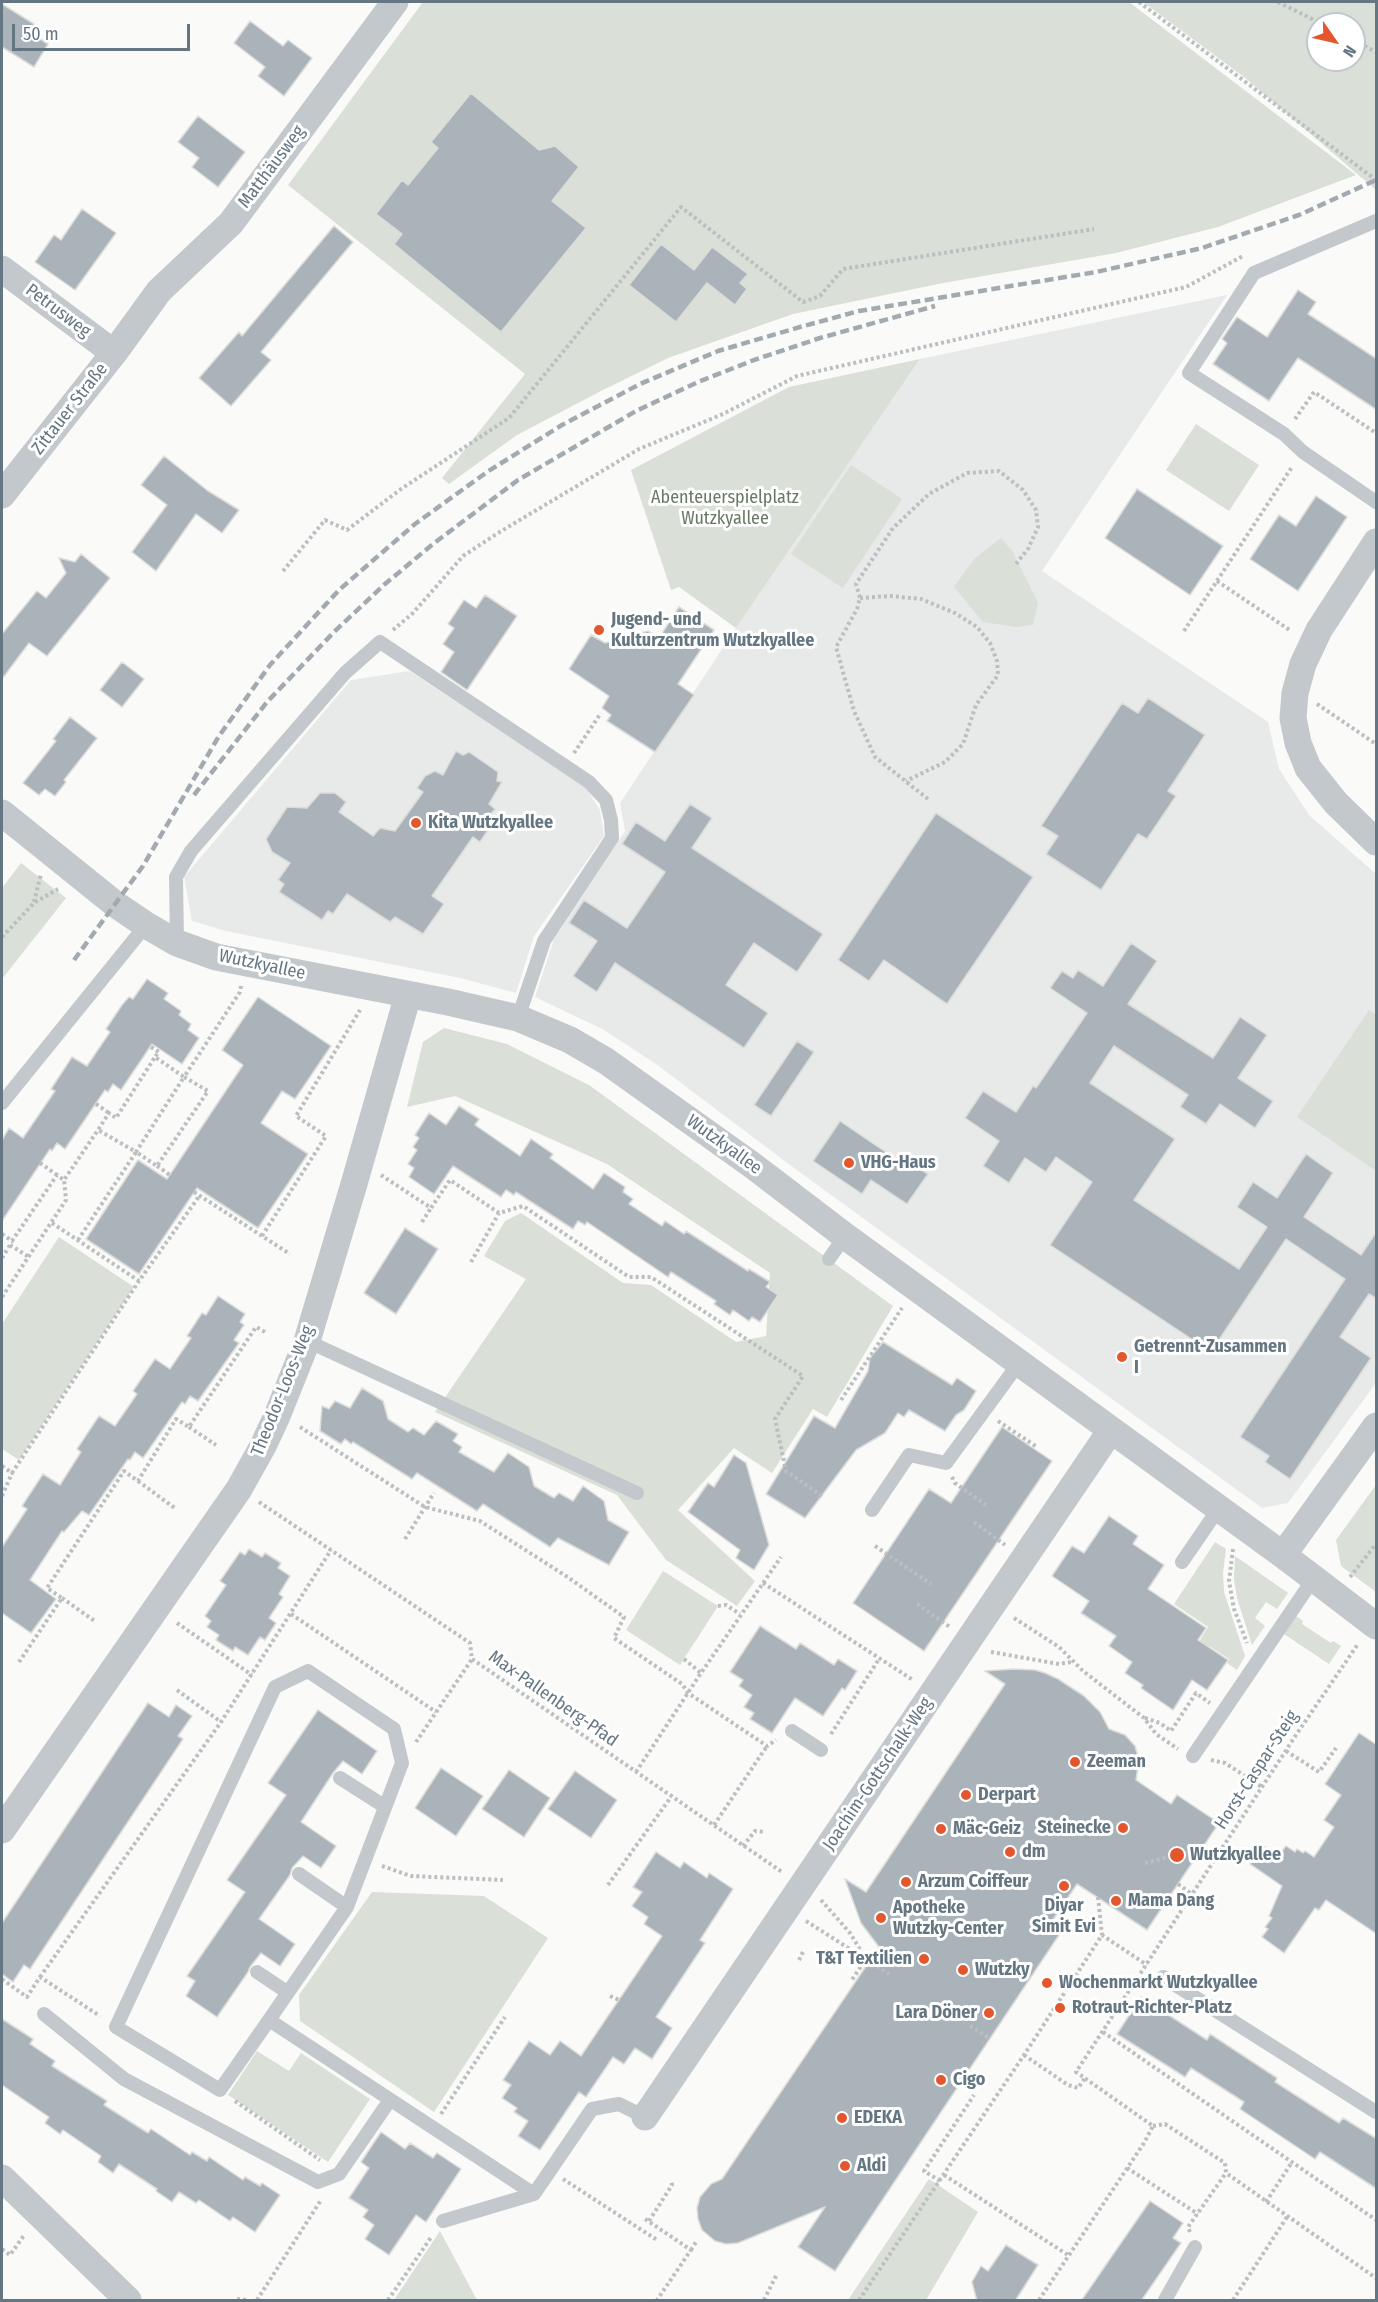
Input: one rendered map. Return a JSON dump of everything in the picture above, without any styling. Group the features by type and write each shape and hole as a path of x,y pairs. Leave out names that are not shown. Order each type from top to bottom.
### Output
{"street":[{"name":"Matthäusweg","path":"136,322 159,291 231,223 395,2"},
{"name":"Petrusweg","path":"2,269 114,353"},
{"name":"Zittauer Straße","path":"2,495 136,322"},
{"path":"1377,542 1319,630 1303,664 1295,693 1293,718 1298,743 1308,768 1335,803 1377,842"},
{"name":"Wutzkyallee","path":"2,813 72,872 146,925 177,943 216,957 518,1018 570,1040 606,1061 706,1131 845,1236 1219,1508 1374,1624"},
{"name":"Theodor-Loos-Weg","path":"2,1830 239,1489 277,1416 307,1341 349,1204 408,995"},
{"path":"1283,1555 1377,1426"},
{"name":"Joachim-Gottschalk-Weg","path":"645,2117 1111,1430"},
{"path":"2,2178 128,2301"}],"lane":[{"path":"1377,221 1254,273 1190,373 1284,434 1303,452 1377,501"},
{"path":"177,943 176,877 191,851 345,673 380,642 589,782 606,800 611,820 612,838 544,941 518,1018"},
{"path":"2,1103 146,925"},
{"path":"829,1259 845,1236"},
{"path":"307,1341 638,1492"},
{"path":"872,1510 909,1455 946,1462 1019,1363"},
{"path":"1182,1562 1219,1508"},
{"path":"1193,1756 1314,1578"},
{"path":"308,1671 394,1729 402,1763 384,1806 347,1907 220,2090 116,2027 275,1688 308,1671"},
{"path":"792,1731 820,1750"},
{"path":"340,1779 384,1806"},
{"path":"299,1874 347,1907"},
{"path":"257,1972 287,1992"},
{"path":"1163,1977 1377,2112"},
{"path":"44,2013 124,2079 318,2182 339,2174 390,2100"},
{"path":"269,2020 534,2194"},
{"path":"443,2221 534,2194 592,2109 619,2104 645,2117"},
{"path":"1165,2301 1195,2247"}],"path":[{"path":"1139,2 1377,180"},
{"path":"1278,2 1306,16"},
{"path":"1371,176 1377,173"},
{"path":"283,571 325,520 346,530 401,489 508,418 681,207 803,302 820,296 843,270 1094,229"},
{"path":"380,642 412,613 463,556 498,533 639,449 723,414 796,376 1186,287 1237,258"},
{"path":"1284,434 1314,392 1377,433"},
{"path":"1184,631 1303,452"},
{"path":"928,799 875,757 854,711 836,647 857,609 860,598 856,584 893,528 929,494 966,473 999,471 1023,490 1036,510 1038,527 1028,549 1015,565"},
{"path":"1217,581 1294,633"},
{"path":"860,598 890,596 921,599 956,613 977,627 990,643 997,661 998,675 976,705 963,744 945,762 906,781"},
{"path":"1310,699 1377,744"},
{"path":"566,766 601,713"},
{"path":"34,903 41,875"},
{"path":"2,937 34,903 59,888"},
{"path":"78,1240 240,992 244,962"},
{"path":"262,1236 326,1136 296,1116 362,1007"},
{"path":"96,1104 116,1118 159,1052 151,1047"},
{"path":"155,1057 208,1092 157,1166"},
{"path":"2,1297 66,1200 64,1180 109,1113"},
{"path":"98,1130 170,1175"},
{"path":"40,1163 64,1180"},
{"path":"379,1174 431,1208"},
{"path":"2,1258 57,1175"},
{"path":"422,1222 450,1180 499,1212"},
{"path":"194,1192 290,1254"},
{"path":"2,1496 12,1473 139,1281 200,1195"},
{"path":"471,1262 499,1212 523,1206 629,1277 651,1277 679,1300 803,1376 775,1419 786,1471 822,1496"},
{"path":"52,1223 139,1281"},
{"path":"2,1234 29,1257"},
{"path":"842,1400 904,1306"},
{"path":"189,1427 256,1327 265,1332"},
{"path":"985,1412 1037,1448"},
{"path":"138,1481 176,1419 216,1445"},
{"path":"296,1425 425,1507 480,1521 586,1590 624,1617 614,1638 682,1684 688,1693 767,1746"},
{"path":"946,1462 955,1484 986,1505"},
{"path":"2,1466 12,1473"},
{"path":"96,1622 47,1588 124,1471 176,1509"},
{"path":"405,1539 434,1493"},
{"name":"Max-Pallenberg-Pfad","path":"256,1500 470,1642 472,1659 785,1874"},
{"path":"974,1522 1006,1545"},
{"path":"1350,1577 1377,1544"},
{"path":"875,1546 931,1584"},
{"path":"1233,1548 1229,1581 1234,1609 1248,1646 1257,1661"},
{"path":"2,1979 27,1997 221,1722 331,1550"},
{"path":"636,1772 700,1673 781,1557"},
{"path":"763,1582 914,1681"},
{"path":"20,1662 62,1598"},
{"path":"917,1604 951,1627"},
{"path":"718,1606 726,1605 740,1614"},
{"path":"291,1614 436,1712"},
{"path":"1008,1614 1059,1647 1073,1662 1144,1718 1156,1734 1178,1749 1193,1756 1225,1763 1262,1787"},
{"path":"173,1621 252,1675"},
{"name":"Horst-Caspar-Steig","path":"1085,2078 1076,2072 1286,1750 1374,1624"},
{"path":"984,1651 1059,1664 1073,1662"},
{"path":"402,1763 472,1659"},
{"path":"684,1659 700,1673"},
{"path":"820,1750 879,1659"},
{"path":"177,1690 221,1722"},
{"path":"1144,1718 1160,1723 1171,1731 1196,1693 1223,1712"},
{"path":"714,1825 767,1746 792,1731"},
{"path":"1286,1750 1319,1772 1336,1748"},
{"path":"608,1885 671,1797"},
{"path":"743,1846 755,1831 765,1832"},
{"path":"1145,1863 1178,1855"},
{"path":"365,1860 411,1876 503,1880"},
{"path":"1178,1884 1193,1895"},
{"path":"819,1897 850,1933 866,1959"},
{"path":"859,2301 1102,1935 1098,1897"},
{"path":"804,1920 889,1974"},
{"path":"1102,1935 1147,1965"},
{"path":"799,1960 803,1952"},
{"path":"851,1982 866,1959"},
{"path":"40,1977 116,2027"},
{"path":"610,1996 619,2000"},
{"path":"432,2126 506,2017"},
{"path":"970,2026 989,2038"},
{"path":"1103,2032 1377,2220"},
{"path":"1024,2055 1068,2085 1078,2088 1085,2078 1153,2126 1165,2124 1225,2163 1226,2173 1188,2226"},
{"path":"220,2090 339,2174"},
{"path":"940,2181 924,2171 974,2095"},
{"path":"1039,2301 1153,2126"},
{"path":"1266,2202 1292,2162"},
{"path":"1127,2168 1198,2214"},
{"path":"550,2171 657,2240"},
{"path":"1226,2173 1377,2277"},
{"path":"944,2175 1068,2255"},
{"path":"671,2180 672,2185 647,2220 691,2250"},
{"path":"257,2301 315,2210"},
{"path":"1233,2301 1287,2217"},
{"path":"388,2301 443,2221"},
{"path":"2,2249 10,2255 27,2231"},
{"path":"657,2301 696,2242"},
{"path":"764,2301 777,2274"},
{"path":"237,2299 247,2301"}],"shaded area":[{"path":"1227,295 1042,571 1268,722 1279,769 1309,815 1376,874 1376,1383 1288,1503 1262,1508 794,1168 656,1064 604,1030 535,997 554,939 625,831 620,803 736,628 920,359"},
{"name":"Kita Wutzkyallee","path":"410,671 586,788 600,810 604,836 534,936 516,993 460,978 226,931 192,921 184,877 351,680"}],"green space":[{"path":"423,2 1129,2 1356,175 1218,227 1116,253 943,283 793,314 668,358 601,391 517,435 449,484 442,478 525,374 288,185"},
{"path":"1143,2 1376,2 1376,190 1244,77"},
{"name":"Abenteuerspielplatz Wutzkyallee","path":"920,359 736,628 679,587 671,590 631,470 789,387"},
{"path":"1196,424 1259,465 1229,511 1166,470"},
{"path":"851,465 902,499 843,588 791,554"},
{"path":"1001,538 1013,552 1038,603 1033,625 1016,627 983,622 954,587 974,559"},
{"path":"21,863 66,898 2,979 2,888"},
{"path":"1369,1010 1376,1015 1376,1171 1297,1117"},
{"path":"444,1028 507,1044 589,1085 893,1306 827,1417 813,1409 772,1473 734,1448 678,1510 755,1581 737,1606 666,1560 617,1495 435,1412 526,1279 484,1256 505,1221 521,1213 623,1283 651,1285 736,1342 766,1336 770,1273 607,1164 455,1096 407,1107 423,1042"},
{"path":"59,1237 134,1287 19,1460 2,1449 2,1324"},
{"path":"1376,1485 1376,1592 1341,1566 1336,1540"},
{"path":"1215,1542 1226,1549 1223,1573 1224,1592 1245,1656 1237,1670 1227,1663 1229,1659 1199,1642 1208,1627 1174,1604"},
{"path":"1235,1556 1288,1593 1277,1609 1266,1602 1255,1618 1265,1626 1252,1645 1237,1598 1234,1580"},
{"path":"663,1571 718,1606 680,1665 626,1630"},
{"path":"1296,1616 1303,1621 1302,1624 1331,1643 1333,1641 1341,1646 1329,1664 1284,1634"},
{"path":"372,1892 484,1896 548,1938 434,2112 300,2021 299,1995"},
{"path":"257,2051 289,2071 301,2053 370,2099 328,2162 228,2095"},
{"path":"929,2179 978,2212 926,2300 848,2300"},
{"path":"440,2231 477,2300 394,2300"}],"building":[{"path":"2,4 34,24 29,32 48,44 34,67 2,47"},
{"path":"250,21 283,46 288,40 312,58 284,96 258,76 265,67 234,43"},
{"path":"471,93 539,150 555,146 579,167 552,201 586,228 501,332 394,244 402,234 376,214 402,180 408,185 438,148 431,142"},
{"path":"198,116 245,152 218,187 192,167 199,158 178,142"},
{"path":"82,209 116,233 75,290 35,262 54,235 61,240"},
{"path":"334,226 353,242 261,352 271,360 231,406 199,378 239,332 242,336"},
{"path":"661,244 694,270 712,247 748,274 740,283 747,289 735,305 707,283 676,322 629,285"},
{"path":"1298,290 1316,302 1308,314 1377,359 1377,410 1298,358 1269,401 1213,364 1227,343 1222,339 1237,317 1267,337"},
{"path":"164,456 208,491 239,510 222,533 196,514 156,571 132,552 167,505 141,485"},
{"path":"1137,489 1223,546 1190,595 1105,538"},
{"path":"1316,496 1347,517 1298,591 1250,559 1279,515 1296,526"},
{"path":"81,554 110,578 47,656 29,643 2,679 2,634 37,591 46,598 66,573 59,558 75,562"},
{"path":"485,595 517,616 467,690 441,672 454,652 443,644 454,628 448,624 464,600 476,608"},
{"path":"679,607 714,630 678,684 694,695 655,752 607,721 611,715 602,708 609,696 569,669 591,635 605,643 648,631 659,638"},
{"path":"122,662 144,679 122,707 100,690"},
{"path":"1148,698 1205,735 1168,791 1176,796 1147,839 1138,834 1101,890 1046,854 1058,836 1041,826 1122,703 1138,713"},
{"path":"70,717 97,738 64,780 66,782 55,796 45,789 39,795 23,783 56,741 53,739"},
{"path":"456,751 463,755 469,752 498,772 497,781 502,782 489,804 495,809 490,815 496,818 480,842 473,837 432,896 444,904 423,934 395,917 390,922 347,894 333,914 328,911 322,920 279,892 284,884 278,880 290,863 272,852 266,839 287,807 307,808 320,793 335,793 346,802 339,812 373,836 380,828 395,831 423,792 417,788 425,776 435,771 443,775"},
{"path":"690,804 712,818 692,848 823,934 797,972 754,943 726,985 768,1013 744,1048 615,963 597,992 573,976 597,941 569,923 584,900 627,928 665,872 622,844 636,822 665,841"},
{"path":"936,813 1033,877 947,1004 884,960 869,981 838,960"},
{"path":"1131,943 1157,961 1128,1004 1213,1058 1240,1017 1267,1035 1238,1078 1273,1101 1255,1128 1220,1104 1206,1124 1180,1107 1188,1095 1114,1046 1090,1083 1175,1139 1134,1200 1239,1269 1267,1227 1237,1207 1253,1182 1277,1198 1306,1154 1333,1173 1304,1217 1361,1255 1377,1231 1377,1299 1369,1294 1340,1337 1371,1358 1290,1479 1265,1462 1269,1456 1240,1437 1345,1279 1286,1239 1211,1352 1050,1245 1092,1182 1056,1157 1046,1172 1025,1158 1009,1183 983,1166 999,1141 965,1118 983,1091 1016,1112 1033,1086 1036,1088 1087,1013 1050,988 1062,971 1073,978 1078,970 1103,986"},
{"path":"147,979 168,993 164,999 181,1011 179,1015 191,1024 188,1030 199,1038 182,1064 152,1044 121,1090 113,1084 108,1092 105,1090 65,1149 57,1143 52,1151 50,1149 2,1221 2,1140 9,1128 23,1138 55,1091 51,1089 72,1057 87,1066 110,1032 106,1029 122,1005 129,997 133,999"},
{"path":"258,997 331,1046 295,1099 282,1091 261,1123 308,1154 258,1228 197,1188 139,1274 86,1239 138,1160 167,1179 243,1065 222,1050"},
{"path":"797,1041 814,1052 771,1116 754,1105"},
{"path":"459,1106 479,1119 475,1125 520,1156 531,1139 553,1154 550,1158 593,1189 604,1173 625,1187 623,1192 633,1199 629,1204 662,1226 665,1221 684,1234 686,1231 748,1271 749,1269 770,1282 766,1287 778,1295 760,1322 752,1317 749,1321 733,1310 730,1315 714,1304 716,1301 671,1272 668,1277 587,1222 585,1225 578,1221 573,1229 516,1192 514,1195 506,1190 501,1197 453,1166 434,1194 409,1177 414,1168 408,1164 417,1150 413,1147 419,1138 415,1135 429,1113 446,1125"},
{"name":"VHG-Haus","path":"840,1121 899,1161 902,1157 928,1174 907,1204 871,1180 862,1194 813,1161"},
{"path":"405,1228 438,1249 396,1314 364,1293"},
{"path":"218,1296 245,1314 240,1322 244,1325 234,1340 239,1343 198,1401 190,1396 185,1404 182,1402 143,1458 135,1452 89,1515 82,1511 64,1532 62,1531 30,1580 56,1599 31,1633 2,1613 2,1547 27,1509 22,1506 43,1474 60,1485 81,1452 77,1449 99,1416 115,1426 137,1394 133,1391 155,1359 170,1369 191,1338 187,1336 202,1313 206,1315"},
{"path":"883,1342 952,1385 957,1378 976,1391 964,1410 956,1415 945,1431 909,1410 904,1417 898,1413 885,1433 856,1450 805,1518 766,1494 814,1416 835,1428 868,1371 870,1358"},
{"path":"362,1388 383,1401 388,1419 408,1432 413,1428 424,1435 436,1421 458,1434 453,1441 462,1447 459,1452 494,1472 508,1453 529,1467 534,1486 554,1498 559,1493 573,1501 583,1486 604,1501 608,1520 629,1532 609,1565 558,1538 550,1547 483,1504 477,1511 417,1473 412,1479 353,1442 351,1444 345,1439 341,1444 320,1431 322,1406 329,1409 335,1401 350,1408"},
{"path":"1002,1427 1052,1461 924,1651 853,1603 929,1489 951,1503"},
{"path":"734,1455 746,1463 769,1545 754,1570 736,1558 740,1550 688,1512 708,1483 714,1487"},
{"path":"1109,1516 1138,1536 1133,1544 1164,1565 1148,1589 1206,1628 1198,1640 1228,1660 1207,1690 1192,1680 1173,1710 1141,1688 1143,1685 1125,1673 1132,1662 1109,1646 1116,1636 1081,1613 1089,1601 1052,1576 1072,1546 1084,1553"},
{"path":"249,1549 262,1557 265,1553 281,1563 278,1568 290,1576 279,1594 283,1597 269,1618 276,1623 265,1640 260,1637 248,1655 235,1647 233,1651 216,1640 219,1635 207,1627 211,1621 205,1616 226,1585 220,1581 240,1552 245,1555"},
{"path":"760,1626 796,1649 800,1643 834,1665 838,1659 857,1671 845,1690 842,1688 823,1716 795,1698 772,1733 750,1719 754,1713 744,1707 752,1695 739,1686 743,1680 730,1672"},
{"name":"Wutzky","path":"1014,1669 1045,1673 1084,1696 1100,1712 1109,1729 1125,1735 1135,1746 1139,1760 1136,1780 1171,1804 1177,1795 1219,1823 1147,1930 1077,1884 1048,1927 1059,1935 835,2271 798,2247 825,2207 738,2243 726,2244 715,2241 702,2230 698,2219 697,2208 700,2197 711,2184 722,2179 879,1947 861,1923 845,1879 866,1892 1005,1684 985,1671"},
{"path":"148,1703 169,1717 176,1705 192,1716 178,1736 183,1739 30,1969 24,1965 13,1982 2,1974 2,1923"},
{"path":"318,1710 377,1751 362,1774 343,1761 333,1773 301,1822 336,1846 321,1868 303,1856 292,1868 290,1875 259,1919 295,1944 280,1966 261,1953 217,2017 186,1996 195,1981 187,1976 245,1892 227,1880 286,1795 268,1783"},
{"path":"1359,1733 1377,1745 1377,1934 1326,1900 1319,1910 1315,1908 1284,1953 1262,1937 1268,1929 1265,1927 1272,1918 1269,1916 1282,1886 1250,1864 1262,1845 1279,1855 1286,1846 1295,1852 1297,1849 1303,1853 1305,1851 1314,1857 1334,1827 1324,1820 1341,1795 1325,1784"},
{"path":"441,1768 483,1796 456,1836 415,1808"},
{"path":"509,1770 550,1798 524,1837 482,1809"},
{"path":"575,1771 617,1800 591,1838 548,1809"},
{"path":"656,1852 680,1868 684,1862 707,1878 709,1873 733,1889 700,1940 705,1943 656,2017 672,2028 652,2059 635,2048 624,2064 613,2057 586,2097 579,2092 540,2150 518,2136 528,2121 514,2112 517,2108 502,2098 511,2085 503,2080 529,2041 550,2055 560,2041 581,2056 662,1936 644,1924 648,1917 632,1906 642,1892 633,1887"},
{"path":"1141,1997 1207,2040 1210,2034 1277,2078 1275,2082 1339,2123 1343,2118 1377,2139 1377,2189 1320,2152 1315,2159 1240,2109 1244,2102 1191,2068 1185,2077 1117,2034"},
{"path":"2,2019 33,2039 30,2044 55,2061 52,2066 107,2101 104,2105 148,2133 151,2129 190,2155 192,2152 207,2161 209,2157 243,2180 245,2177 260,2186 262,2183 280,2195 255,2232 233,2217 230,2221 199,2200 196,2203 179,2192 172,2202 156,2191 157,2189 119,2164 113,2173 98,2162 101,2156 63,2130 60,2134 45,2123 49,2117 2,2085"},
{"path":"381,2132 405,2149 410,2143 433,2158 437,2153 461,2169 426,2222 416,2215 389,2255 365,2239 374,2225 363,2217 368,2210 349,2198 369,2168 361,2162"},
{"path":"1150,2201 1183,2223 1173,2238 1181,2243 1141,2301 1081,2301"},
{"path":"1006,2245 1038,2265 1015,2301 977,2301 972,2282 981,2266 988,2271"}],"railway":[{"path":"74,960 143,866 219,736 270,665 339,590 415,524 487,472 562,425 640,384 718,351 859,311 1096,272 1202,248 1299,215 1376,180"},
{"path":"194,795 267,702 334,632 385,584 433,544 518,480 636,411 698,382 820,338 935,306"}],"place":[{"name":"Jugend- und Kulturzentrum Wutzkyallee","path":"599,630"},
{"name":"Kita Wutzkyallee","path":"416,823"},
{"name":"VHG-Haus","path":"849,1163"},
{"name":"Getrennt-Zusammen I","path":"1122,1357"},
{"name":"Zeeman","path":"1075,1762"},
{"name":"Derpart","path":"966,1795"},
{"name":"Steinecke","path":"1123,1828"},
{"name":"Mäc-Geiz","path":"941,1829"},
{"name":"dm","path":"1010,1852"},
{"name":"Wutzkyallee","path":"1177,1855"},
{"name":"Arzum Coiffeur","path":"906,1882"},
{"name":"Diyar Simit Evi","path":"1064,1886"},
{"name":"Mama Dang","path":"1116,1901"},
{"name":"Apotheke Wutzky-Center","path":"881,1918"},
{"name":"T&T Textilien","path":"924,1959"},
{"name":"Wutzky","path":"963,1970"},
{"name":"Wochenmarkt Wutzkyallee","path":"1047,1983"},
{"name":"Rotraut-Richter-Platz","path":"1060,2008"},
{"name":"Lara Döner","path":"989,2013"},
{"name":"Cigo","path":"941,2080"},
{"name":"EDEKA","path":"842,2118"},
{"name":"Aldi","path":"845,2166"}]}
